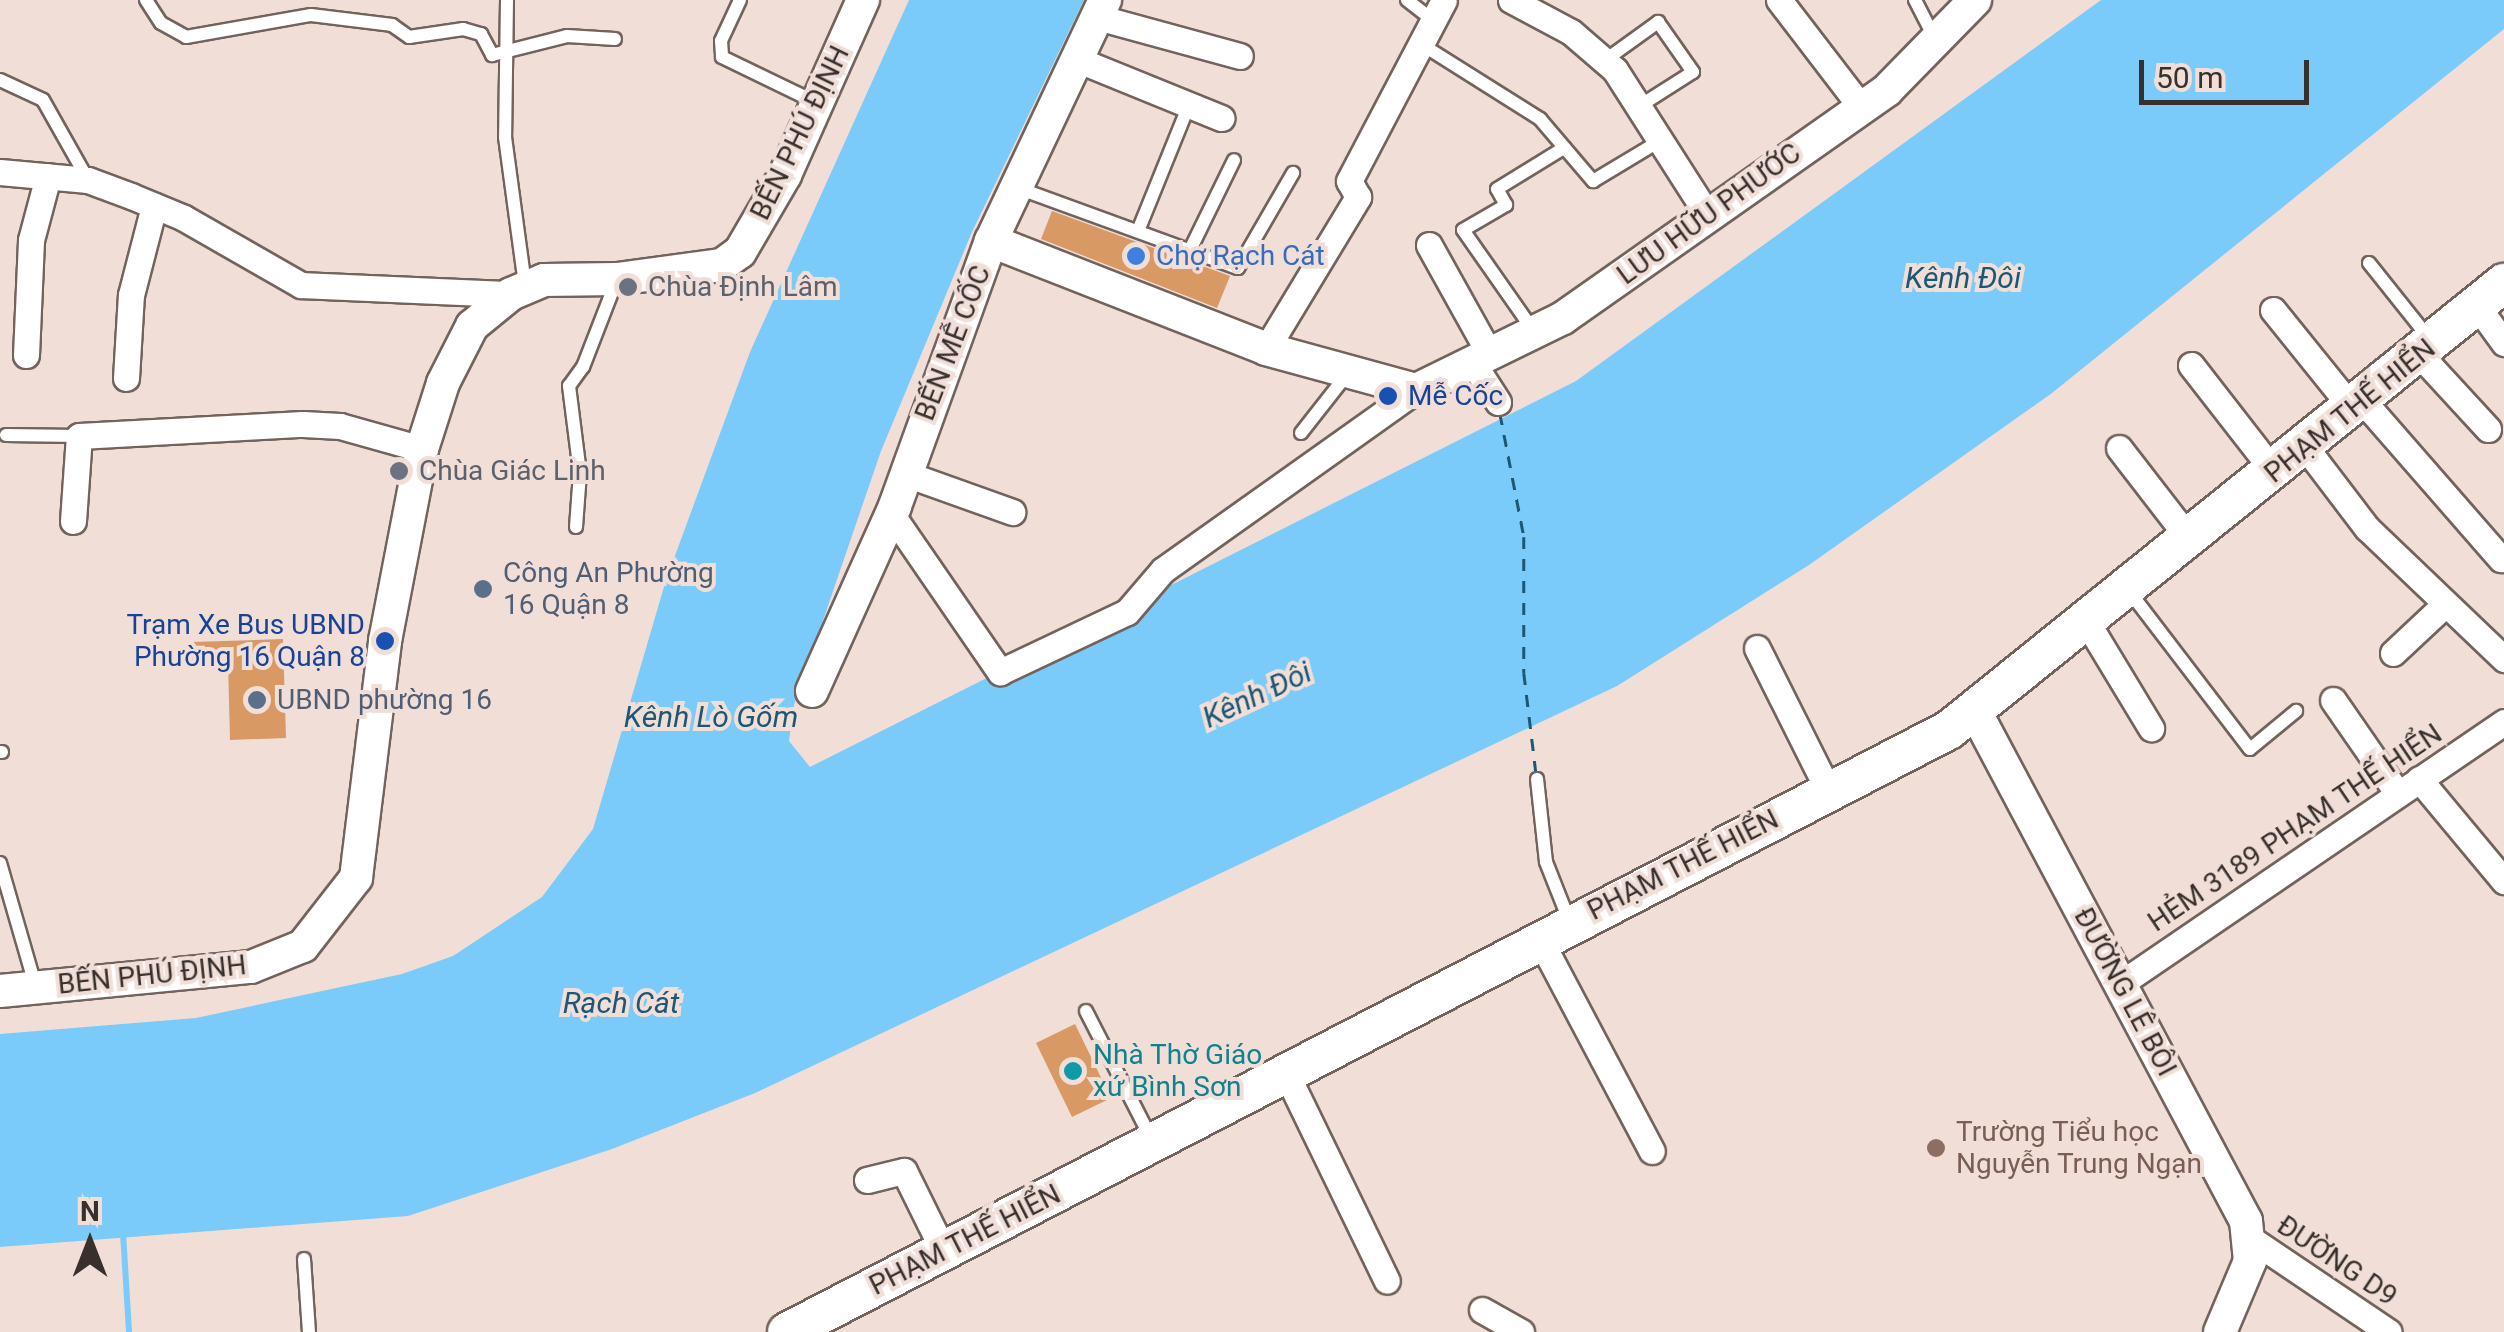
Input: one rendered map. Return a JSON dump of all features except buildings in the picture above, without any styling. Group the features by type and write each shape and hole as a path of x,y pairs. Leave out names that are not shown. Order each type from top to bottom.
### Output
{"main road":[{"name":"PHẠM THẾ HIỂN","path":"787,1332 1976,713 2490,295"}],"street":[{"name":"BẾN PHÚ ĐỊNH","path":"0,991 252,967 304,946 356,878 385,641 422,449 443,384 472,326 518,291 544,280 616,279 722,265 740,252 817,104 863,0"},
{"path":"1780,0 1860,107"},
{"name":"LƯU HỮU PHƯỚC","path":"892,515 1000,672 1127,612 1164,570 1416,390 1480,356 1536,333 1860,107 1975,0"},
{"path":"1518,1 1604,61 1707,214"},
{"path":"1101,9 1240,56"},
{"name":"BẾN MỄ CỐC","path":"812,691 892,515 991,242 1101,9"},
{"path":"1266,348 1358,197 1348,181 1438,10"},
{"path":"1076,59 1221,118"},
{"path":"0,172 88,180 154,206 301,284 518,291"},
{"path":"26,355 31,240 48,176"},
{"path":"126,378 130,295 154,206"},
{"path":"991,242 1266,348 1416,390"},
{"path":"1429,245 1498,402"},
{"path":"2490,295 2504,343"},
{"path":"2273,310 2501,559"},
{"path":"2426,349 2488,429"},
{"path":"2191,365 2276,472"},
{"path":"73,521 79,436 303,424 340,426 422,449"},
{"path":"2119,448 2191,541"},
{"path":"2306,448 2366,528 2504,659"},
{"path":"906,474 1012,512"},
{"path":"2392,653 2444,606"},
{"path":"2088,624 2151,728"},
{"path":"1757,648 1829,792"},
{"path":"2333,700 2408,786 2504,880"},
{"name":"ĐƯỜNG LÊ BÔI","path":"1976,713 2251,1239"},
{"name":"HẺM 3189 PHẠM THẾ HIỂN","path":"2120,984 2504,722"},
{"path":"1554,930 1652,1151"},
{"path":"1284,1071 1387,1281"},
{"path":"868,1180 904,1171 944,1252"},
{"path":"2220,1332 2244,1284 2251,1239"},
{"name":"ĐƯỜNG D9","path":"2251,1239 2389,1332"},
{"path":"1482,1310 1521,1332"}],"lane":[{"path":"146,0 161,23 186,37 311,16 392,25 409,36 463,28 481,34 492,55 568,36 616,39"},
{"path":"506,0 502,55 505,136 518,291"},
{"path":"740,0 721,41 722,57 817,104"},
{"path":"1407,0 1438,10"},
{"path":"1916,0 1936,39"},
{"path":"1604,61 1658,22 1693,72 1638,107"},
{"path":"1421,44 1540,119 1593,181 1658,142"},
{"path":"0,80 43,100 88,180"},
{"path":"1138,231 1189,104"},
{"path":"1536,333 1464,230 1506,204 1497,189 1564,148"},
{"path":"1190,250 1234,160"},
{"path":"1016,187 1238,268 1293,173"},
{"path":"2370,263 2426,349"},
{"path":"576,527 580,472 568,386 584,366 616,279"},
{"path":"1301,434 1350,372"},
{"path":"6,434 79,436"},
{"path":"2129,591 2250,749 2296,710"},
{"path":"1538,778 1554,930"},
{"path":"0,862 36,987"},
{"path":"1086,1011 1153,1142"},
{"path":"304,1260 309,1332"}],"water":[{"name":"Kênh Đôi","path":"909,0 1084,0 972,232 881,451 794,705 789,741 810,767 1576,381 2101,0 2504,0 2504,29 2052,393 1809,565 1617,686 755,1093 612,1149 408,1216 0,1247 0,1034 196,1018 402,974 453,956 542,897 593,829 666,580 750,352"}],"waterway":[{"path":"123,1233 129,1332"}],"ferry route":[{"path":"1500,413 1524,537 1524,673 1536,772"}],"place":[{"name":"Chợ Rạch Cát","path":"1136,256"},
{"name":"Chùa Định Lâm","path":"628,287"},
{"name":"Mễ Cốc","path":"1388,396"},
{"name":"Chùa Giác Linh","path":"399,471"},
{"name":"Công An Phường 16 Quận 8","path":"483,589"},
{"name":"Trạm Xe Bus UBND Phường 16 Quận 8","path":"385,641"},
{"name":"UBND phường 16","path":"257,700"},
{"name":"Nhà Thờ Giáo xứ Bình Sơn","path":"1073,1071"},
{"name":"Trường Tiểu học Nguyễn Trung Ngạn","path":"1936,1148"}],"water label":[{"name":"Kênh Lò Gốm","path":"711,717"},
{"name":"Rạch Cát","path":"621,1003"}]}
